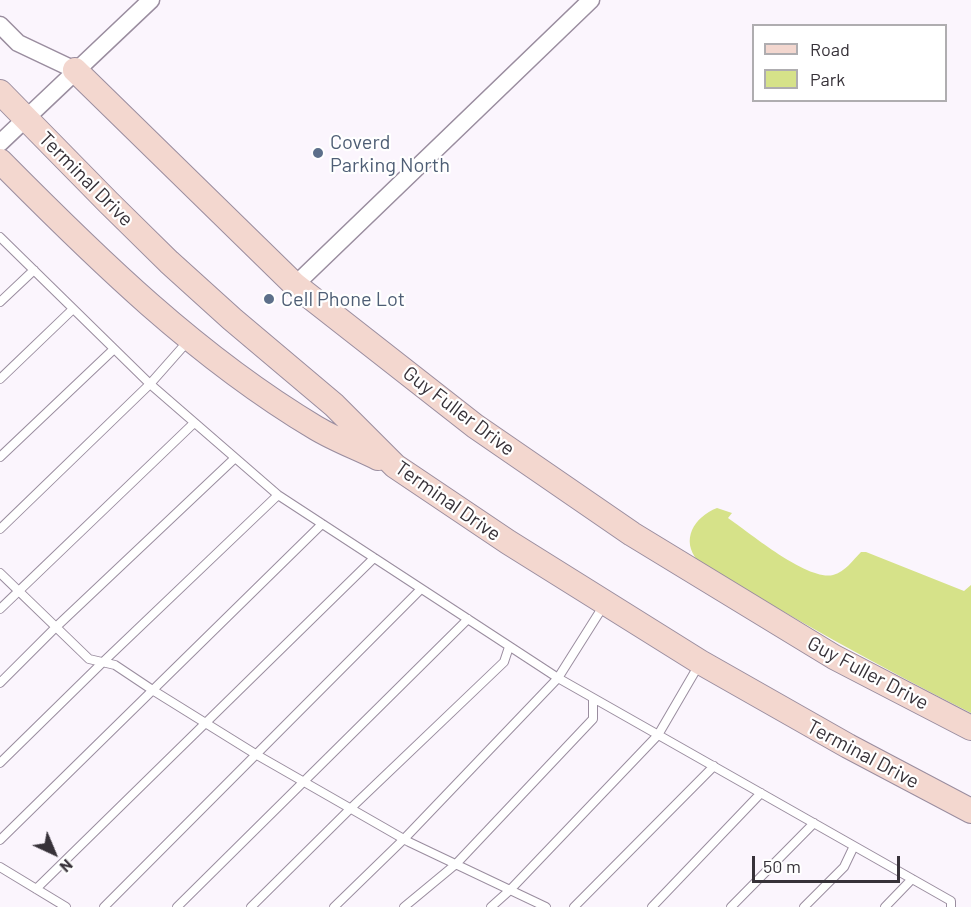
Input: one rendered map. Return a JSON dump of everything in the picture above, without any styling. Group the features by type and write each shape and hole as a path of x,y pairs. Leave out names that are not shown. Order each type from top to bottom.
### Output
{"main road":[{"name":"Guy Fuller Drive","path":"75,70 295,285 476,426 632,534 834,657 971,728"},
{"name":"Terminal Drive","path":"0,92 169,262 232,319 334,405 395,466 507,542 700,662 848,746 971,811"},
{"path":"0,161 78,240 190,338 249,383 317,429 395,466"}],"street":[{"path":"0,143 151,0"},
{"path":"295,285 591,0"},
{"name":"Guy Fuller Drive","path":"0,25 18,43 75,70"}],"lane":[{"path":"0,237 150,384 278,495 558,678 951,901 951,907"},
{"path":"0,302 34,270"},
{"path":"0,379 73,309"},
{"path":"0,529 150,384 190,338"},
{"path":"0,457 114,349"},
{"path":"0,609 194,423"},
{"path":"0,683 235,458"},
{"path":"0,763 278,495"},
{"path":"0,840 322,524"},
{"path":"36,889 374,558"},
{"path":"0,573 88,658 115,665 257,755 404,839 546,907"},
{"path":"104,907 421,589"},
{"path":"334,907 404,839 558,678 604,604"},
{"path":"177,907 468,620"},
{"path":"251,907 350,808 504,662 509,647"},
{"path":"491,907 658,735 700,662"},
{"path":"404,907 456,864 593,719 593,698"},
{"path":"574,907 714,766"},
{"path":"652,907 761,793"},
{"path":"731,907 814,823"},
{"path":"804,907 844,867 854,846"},
{"path":"0,867 66,907"},
{"path":"885,907 912,879"}],"green space":[{"path":"717,508 732,513 728,518 794,564 822,575 833,575 841,571 861,552 866,552 964,591 971,585 971,713 833,640 698,561 690,545 692,530 702,517"}],"place":[{"name":"Coverd Parking North","path":"318,153"},
{"name":"Cell Phone Lot","path":"269,299"}]}
